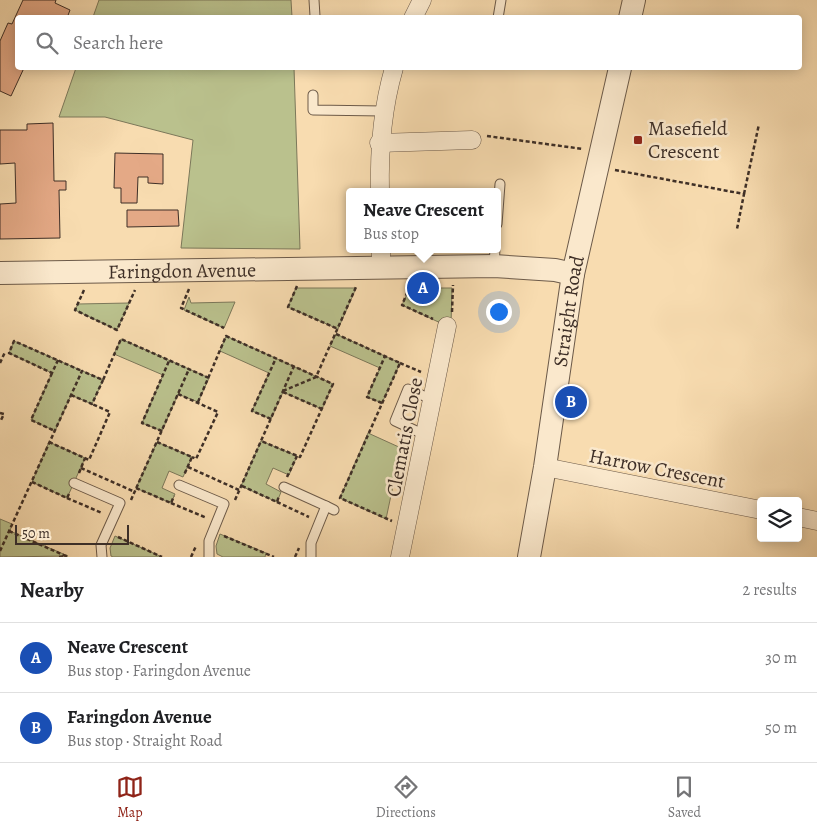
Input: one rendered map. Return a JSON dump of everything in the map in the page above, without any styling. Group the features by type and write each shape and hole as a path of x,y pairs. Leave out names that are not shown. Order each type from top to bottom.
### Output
{"street":[{"path":"414,15 422,0"},
{"path":"631,15 634,0"},
{"path":"380,188 379,143 383,111 393,70"},
{"name":"Straight Road","path":"529,557 545,467 574,274 620,70"},
{"path":"379,143 472,140"},
{"name":"Faringdon Avenue","path":"0,273 305,269 376,261 420,267 454,267 494,258 574,274"},
{"name":"Clematis Close","path":"400,557 447,326"},
{"name":"Harrow Crescent","path":"545,467 757,509"},
{"path":"802,518 817,521"}],"lane":[{"path":"314,0 315,15"},
{"path":"498,15 501,0"},
{"path":"313,95 313,110 383,111"},
{"path":"500,184 500,188"},
{"path":"425,435 395,421 408,389 433,400"},
{"path":"74,483 120,503 102,545 102,557"},
{"path":"179,485 224,504 209,541 209,557"},
{"path":"284,486 330,508 311,543 311,557"}],"path":[{"path":"737,229 759,124"},
{"path":"472,140 482,135 600,159 744,194"},
{"path":"283,392 316,377 338,329 376,261"},
{"path":"420,267 402,305 447,326 451,325 454,267"},
{"path":"305,269 288,307 338,329"},
{"path":"197,270 181,308 224,328"},
{"path":"93,272 75,310 117,330 144,271"},
{"path":"336,334 437,379"},
{"path":"198,402 226,336 333,384 300,457 261,441"},
{"path":"92,404 121,339 209,378"},
{"path":"0,363 14,341 103,380"},
{"path":"0,349 52,373"},
{"path":"382,403 367,397 385,356"},
{"path":"271,419 252,411 276,358"},
{"path":"55,430 31,420 58,360"},
{"path":"162,431 142,423 169,360"},
{"path":"400,363 340,498 407,527"},
{"path":"234,501 294,366"},
{"path":"120,503 128,506 189,369"},
{"path":"0,552 82,371"},
{"path":"283,392 322,409"},
{"path":"178,394 218,412 196,459 192,457"},
{"path":"50,442 89,460 110,412 71,395"},
{"path":"0,413 4,414 0,422"},
{"path":"188,467 239,490"},
{"path":"81,468 134,492"},
{"path":"68,498 102,513"},
{"path":"277,502 312,518"},
{"path":"171,504 208,519 204,526"},
{"path":"9,531 68,557"},
{"path":"220,534 274,557"},
{"path":"115,536 162,557"},
{"path":"191,557 198,542"},
{"path":"295,557 302,542"},
{"path":"58,557 68,557"}],"green space":[{"path":"99,0 291,0 292,15 94,15"},
{"path":"75,70 294,70 300,249 181,248 193,140 105,117 59,117"},
{"path":"296,288 356,288 338,329 288,307"},
{"path":"410,288 452,288 451,325 447,326 402,305"},
{"path":"189,297 191,303 235,302 224,328 184,310"},
{"path":"129,303 117,330 75,310 78,304"},
{"path":"336,334 400,363 382,403 367,397 380,368 330,346"},
{"path":"226,336 333,384 322,409 283,392 271,419 252,411 269,373 220,351"},
{"path":"121,339 209,378 198,402 178,394 162,431 142,423 163,375 114,354"},
{"path":"14,341 103,380 92,404 71,395 55,431 31,420 52,373 9,353"},
{"path":"368,433 401,448 386,519 340,498"},
{"path":"261,441 297,456 289,475 273,468 266,484 281,492 277,502 241,486"},
{"path":"49,442 85,458 67,498 32,482"},
{"path":"157,442 192,457 183,477 169,471 162,488 175,494 171,503 136,488"},
{"path":"0,519 12,524 10,531 68,556 0,557"},
{"path":"220,534 266,553 265,557 223,557 217,554 216,546"},
{"path":"115,536 162,557 113,557 111,556 110,548"}],"building":[{"path":"23,0 56,0 55,3 70,10 68,15 16,15"},
{"path":"15,17 15,70 23,70 11,96 0,91 0,41 8,23 12,24"},
{"path":"53,123 54,181 66,181 66,190 59,190 60,238 0,239 0,204 16,203 15,163 0,164 0,130 27,130 27,124"},
{"path":"115,153 163,154 163,184 148,183 148,177 138,177 137,203 121,203 121,188 114,188"},
{"path":"127,210 178,210 179,226 127,227"}],"place":[{"name":"Masefield Crescent","path":"638,140"},
{"name":"Neave Crescent","path":"423,288"},
{"name":"Faringdon Avenue","path":"571,402"}]}
